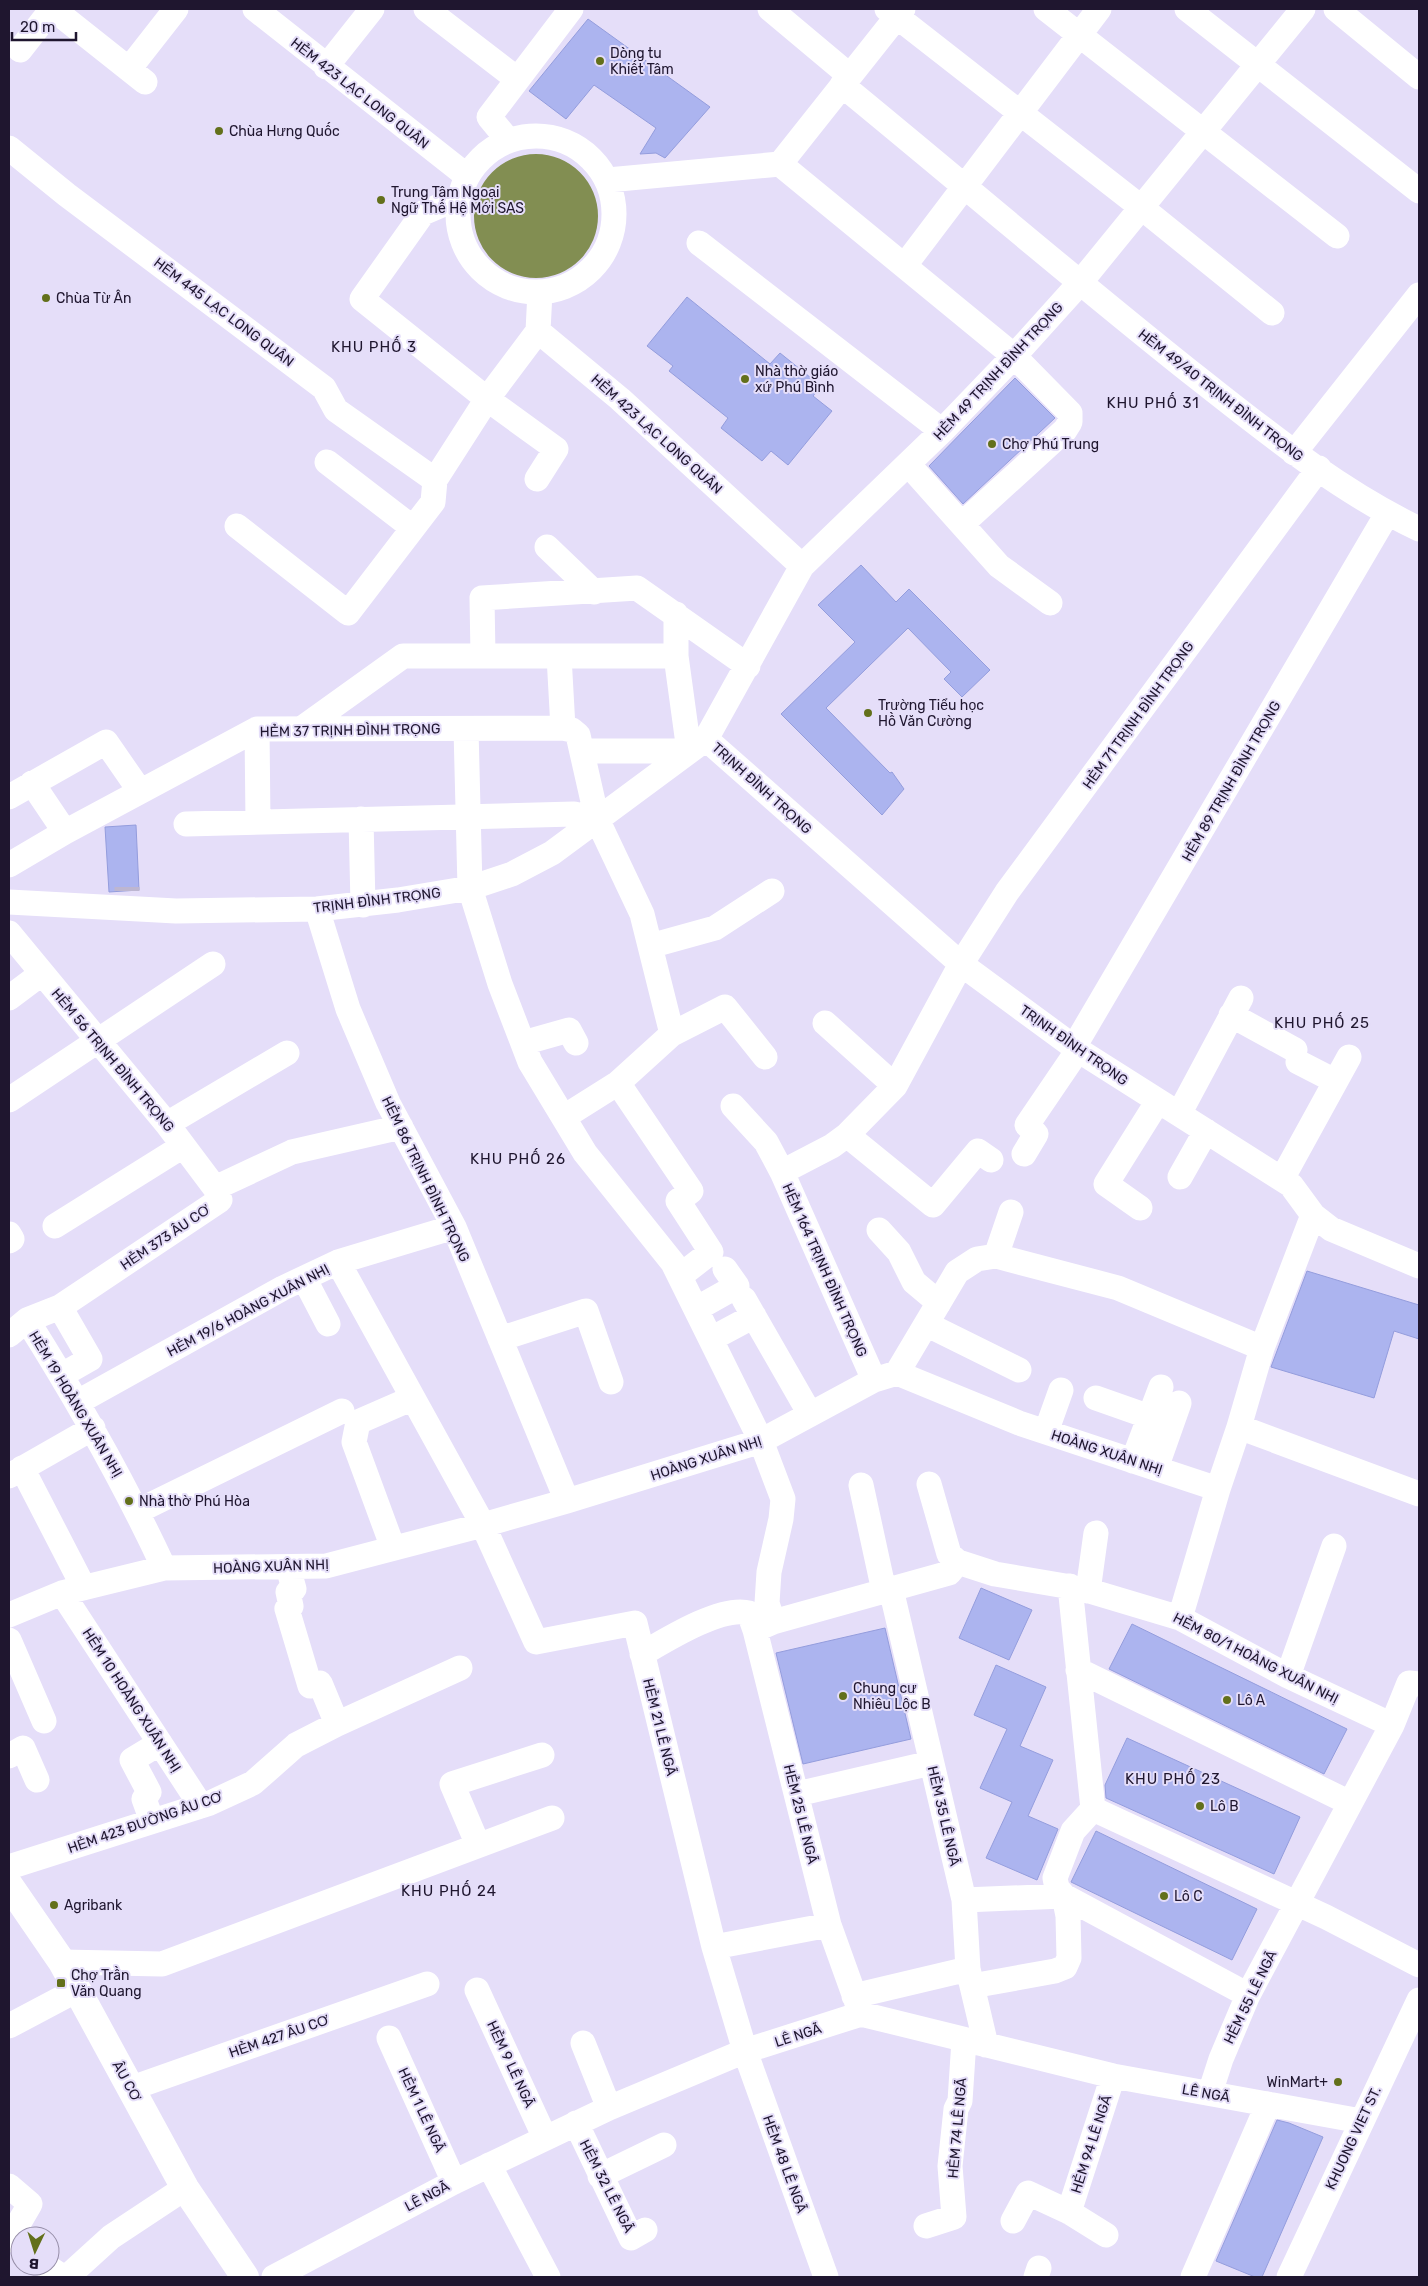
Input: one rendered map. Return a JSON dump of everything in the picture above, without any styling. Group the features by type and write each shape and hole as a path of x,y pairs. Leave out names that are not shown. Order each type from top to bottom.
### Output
{"main road":[{"name":"ÂU CƠ","path":"9,1885 62,1962 185,2188 245,2277"}],"street":[{"path":"20,50 52,9 137,76 176,9"},
{"name":"HẺM 423 LẠC LONG QUÂN","path":"255,9 326,67 463,187"},
{"path":"326,67 372,9"},
{"path":"426,9 518,79"},
{"name":"HẺM 49/40 TRỊNH ĐÌNH TRỌNG","path":"770,9 846,81 1079,284 1294,454 1319,468 1387,514 1419,529"},
{"path":"1046,9 1337,236"},
{"path":"905,266 1099,9"},
{"path":"1187,9 1419,191"},
{"name":"HẺM 49 TRỊNH ĐÌNH TRỌNG","path":"697,745 748,666 802,566 942,431 1014,356 1079,284 1303,9"},
{"path":"1336,9 1419,78"},
{"path":"508,140 489,117 567,10"},
{"path":"780,164 846,81 896,11 1020,113 1272,313"},
{"path":"531,135 555,137 577,146 595,160 608,180 614,199 615,218 612,237 604,255 592,270 577,282 559,289 540,292 516,290 494,280 476,265 464,244 458,222 463,187 477,161 492,148 508,140 531,135"},
{"name":"HẺM 445 LẠC LONG QUÂN","path":"9,148 67,195 324,388 336,410 435,480"},
{"path":"608,180 780,164 1014,356 1070,412 1070,422 1065,430 962,524"},
{"path":"463,187 423,214 362,299 487,399 556,449 537,479"},
{"path":"699,243 942,431"},
{"path":"237,526 348,613 433,502 435,480 487,399 538,331 540,292"},
{"path":"1294,454 1419,295"},
{"name":"HẺM 423 LẠC LONG QUÂN","path":"538,331 620,399 802,566"},
{"path":"327,462 413,528"},
{"path":"908,464 999,566 1050,603"},
{"name":"HẺM 71 TRỊNH ĐÌNH TRỌNG","path":"961,964 1007,892 1319,468"},
{"name":"HẺM 89 TRỊNH ĐÌNH TRỌNG","path":"1024,1154 1036,1134 1027,1125 1076,1049 1387,514"},
{"path":"547,547 594,592"},
{"path":"483,656 482,598 637,588 748,666"},
{"path":"582,751 697,745 676,656 676,614"},
{"path":"304,727 402,656 676,656"},
{"path":"559,656 563,728 572,730 578,735 597,820 642,914 672,1034"},
{"name":"HẺM 37 TRỊNH ĐÌNH TRỌNG","path":"9,865 65,832 257,729 304,727 563,728"},
{"path":"257,729 258,822"},
{"name":"HẺM 25 LÊ NGÃ","path":"466,729 470,888 500,984 530,1062 585,1153 673,1263 761,1442 784,1498 769,1572 764,1626 797,1794 829,1924 857,2006"},
{"path":"9,797 106,742 140,791"},
{"name":"TRỊNH ĐÌNH TRỌNG","path":"9,902 128,900 176,911 317,909 362,905 470,888 491,882 531,865 552,853 697,745 961,964 1076,1049 1291,1185 1313,1215 1331,1229 1419,1266"},
{"path":"32,784 65,832"},
{"path":"186,824 574,814 597,820"},
{"path":"361,819 362,905"},
{"path":"650,946 715,928 772,891"},
{"name":"HẺM 86 TRỊNH ĐÌNH TRỌNG","path":"317,909 348,1009 388,1103 454,1227 567,1501"},
{"name":"HẺM 56 TRỊNH ĐÌNH TRỌNG","path":"9,933 167,1124 215,1188"},
{"path":"9,1100 213,964"},
{"name":"HẺM 164 TRỊNH ĐÌNH TRỌNG","path":"874,1380 782,1172 832,1146 847,1135 895,1086 961,964"},
{"path":"9,998 41,974"},
{"path":"1140,1208 1106,1184 1169,1108 1236,1007 1297,1056 1336,1081"},
{"path":"564,1117 618,1083 672,1034 726,1008 765,1057"},
{"path":"825,1023 895,1086"},
{"path":"523,1043 569,1030 576,1043"},
{"path":"167,1124 287,1053"},
{"path":"1282,1180 1349,1057"},
{"path":"618,1083 691,1191 678,1201 711,1252 680,1276"},
{"path":"734,1106 766,1142 782,1172"},
{"name":"HẺM 373 ÂU CƠ","path":"18,1328 60,1307 220,1200 215,1188 292,1152 401,1127"},
{"path":"1180,1177 1206,1131"},
{"path":"847,1135 934,1205 978,1151 991,1160"},
{"path":"55,1226 182,1146"},
{"path":"996,1256 1012,1212"},
{"path":"1180,1618 1262,1348 1313,1215"},
{"name":"HẺM 19/6 HOÀNG XUÂN NHỊ","path":"78,1402 304,1278 338,1262 454,1227"},
{"path":"879,1230 899,1252 914,1282 939,1303"},
{"path":"9,1234 12,1239 9,1241"},
{"path":"897,1373 957,1272 977,1259 996,1256 1118,1288 1262,1348"},
{"path":"338,1262 483,1525"},
{"path":"696,1309 737,1286 725,1269"},
{"path":"304,1278 328,1324"},
{"path":"60,1307 90,1359 62,1375"},
{"path":"711,1339 749,1308 810,1414"},
{"path":"500,1339 586,1310 612,1382"},
{"path":"926,1324 1019,1370"},
{"name":"HẺM 19 HOÀNG XUÂN NHỊ","path":"18,1328 62,1375 138,1511 164,1568"},
{"name":"HOÀNG XUÂN NHỊ","path":"12,1606 164,1568 326,1566 483,1525 761,1442 874,1380 897,1373 1019,1423 1218,1489"},
{"path":"1145,1464 1150,1417 1161,1387"},
{"path":"1046,1432 1061,1390"},
{"path":"393,1548 354,1442 358,1422 413,1398"},
{"path":"1096,1398 1150,1417"},
{"path":"1145,1464 1179,1403"},
{"path":"138,1511 342,1412"},
{"path":"1239,1427 1419,1494"},
{"path":"16,1472 93,1428"},
{"name":"HẺM 10 HOÀNG XUÂN NHỊ","path":"16,1472 73,1591 160,1742 201,1806"},
{"path":"642,1654 688,1627 739,1610 749,1613 764,1626 949,1573 958,1562 949,1554 929,1484"},
{"name":"HẺM 35 LÊ NGÃ","path":"861,1485 964,1900 975,2042"},
{"name":"HẺM 21 LÊ NGÃ","path":"483,1525 536,1642 634,1623 714,1947 745,2051"},
{"path":"1096,1533 1079,1589 1078,1670 1093,1808 1073,1831 1055,1878 1057,1888 1064,1896 1248,1995"},
{"path":"1288,1676 1334,1546"},
{"name":"HẺM 80/1 HOÀNG XUÂN NHỊ","path":"958,1562 995,1574 1079,1589 1180,1618 1288,1676 1392,1725"},
{"path":"288,1567 294,1589 288,1592 291,1606 287,1609 310,1686 320,1683 336,1724"},
{"path":"9,1640 44,1721"},
{"name":"HẺM 423 ĐƯỜNG ÂU CƠ","path":"9,1867 201,1806 253,1783 296,1745 336,1724 460,1668"},
{"path":"1078,1670 1350,1803"},
{"name":"HẺM 55 LÊ NGÃ","path":"1210,2093 1221,2059 1248,1995 1392,1725 1409,1683 1419,1684"},
{"path":"152,1821 144,1799 150,1792 132,1760 160,1742"},
{"path":"9,1756 23,1748 38,1780"},
{"path":"478,1845 452,1784 542,1755"},
{"path":"797,1794 931,1764"},
{"path":"1093,1808 1298,1904 1419,1965"},
{"path":"62,1962 162,1964 552,1818"},
{"path":"964,1900 1064,1896"},
{"path":"857,2006 970,1978 1055,1971 1065,1967 1069,1958 1068,1916 1064,1896"},
{"path":"714,1947 829,1924"},
{"name":"HẺM 427 ÂU CƠ","path":"132,2088 427,1984"},
{"path":"9,2026 77,1990"},
{"name":"HẺM 9 LÊ NGÃ","path":"476,1990 545,2138"},
{"name":"KHUONG VIET ST.","path":"1288,2277 1419,2000"},
{"name":"LÊ NGÃ","path":"274,2277 454,2182 576,2123 745,2051 857,2006 975,2042 1113,2076 1361,2121"},
{"name":"HẺM 1 LÊ NGÃ","path":"389,2038 454,2182"},
{"name":"HẺM 74 LÊ NGÃ","path":"926,2226 954,2217 950,2166 956,2109 960,2101 975,2042"},
{"path":"583,2043 609,2108"},
{"name":"HẺM 48 LÊ NGÃ","path":"745,2051 826,2277"},
{"name":"HẺM 94 LÊ NGÃ","path":"1069,2212 1113,2076"},
{"path":"1193,2277 1268,2104"},
{"name":"HẺM 32 LÊ NGÃ","path":"576,2123 631,2238 645,2230"},
{"path":"600,2176 664,2145"},
{"path":"489,2165 548,2277"},
{"path":"9,2186 30,2204 9,2240"},
{"path":"67,2277 111,2237 185,2188"},
{"name":"HẺM 94 LÊ NGÃ","path":"1013,2221 1028,2193 1069,2212 1106,2235"}],"shaded area":[{"path":"536,154 560,159 580,172 593,192 598,216 593,240 580,260 560,273 536,278 512,273 492,260 479,240 474,216 479,192 492,172 512,159"}],"building":[{"path":"588,19 710,107 665,158 656,153 640,154 656,128 594,85 566,119 529,91"},
{"name":"Nhà thờ giáo xứ Phú Bình","path":"687,297 770,364 780,353 821,386 813,396 832,411 788,465 771,451 762,461 721,428 728,418 669,371 673,366 647,346"},
{"name":"Chợ Phú Trung","path":"1015,378 1055,418 963,504 929,466"},
{"path":"861,565 896,602 909,589 990,670 962,697 944,679 951,672 908,628 826,708 890,773 892,772 904,789 882,815 781,714 855,642 818,605"},
{"path":"136,825 139,890 109,892 105,827"},
{"path":"1307,1271 1419,1305 1419,1339 1394,1331 1374,1398 1271,1367"},
{"path":"981,1588 1032,1610 1009,1660 959,1638"},
{"name":"Lô A","path":"1132,1624 1347,1729 1324,1774 1109,1669"},
{"name":"Chung cư Nhiêu Lộc B","path":"885,1628 911,1739 803,1764 776,1653"},
{"path":"996,1665 1046,1687 1020,1746 1053,1760 1028,1816 1058,1829 1037,1880 986,1858 1012,1802 980,1788 1007,1729 974,1715"},
{"name":"Lô B","path":"1127,1738 1300,1817 1274,1874 1106,1798 1105,1785"},
{"name":"Lô C","path":"1096,1831 1257,1909 1232,1960 1071,1882"},
{"path":"1277,2120 1323,2137 1262,2277 1255,2277 1216,2261"}],"place":[{"name":"Dòng tu Khiết Tâm","path":"600,61"},
{"name":"Chùa Hưng Quốc","path":"219,131"},
{"name":"Trung Tâm Ngoại Ngữ Thế Hệ Mới SAS","path":"381,200"},
{"name":"Chùa Từ Ân","path":"46,298"},
{"name":"Nhà thờ giáo xứ Phú Bình","path":"745,379"},
{"name":"Chợ Phú Trung","path":"992,444"},
{"name":"Trường Tiểu học Hồ Văn Cường","path":"868,713"},
{"name":"Nhà thờ Phú Hòa","path":"129,1501"},
{"name":"Chung cư Nhiêu Lộc B","path":"843,1696"},
{"name":"Lô A","path":"1227,1700"},
{"name":"Lô B","path":"1200,1806"},
{"name":"Lô C","path":"1164,1896"},
{"name":"Agribank","path":"54,1905"},
{"name":"Chợ Trần Văn Quang","path":"61,1983"},
{"name":"WinMart+","path":"1338,2082"}],"district":[{"name":"KHU PHỐ 3","path":"374,347"},
{"name":"KHU PHỐ 31","path":"1153,403"},
{"name":"KHU PHỐ 25","path":"1322,1023"},
{"name":"KHU PHỐ 26","path":"518,1159"},
{"name":"KHU PHỐ 23","path":"1173,1779"},
{"name":"KHU PHỐ 24","path":"449,1891"}]}
